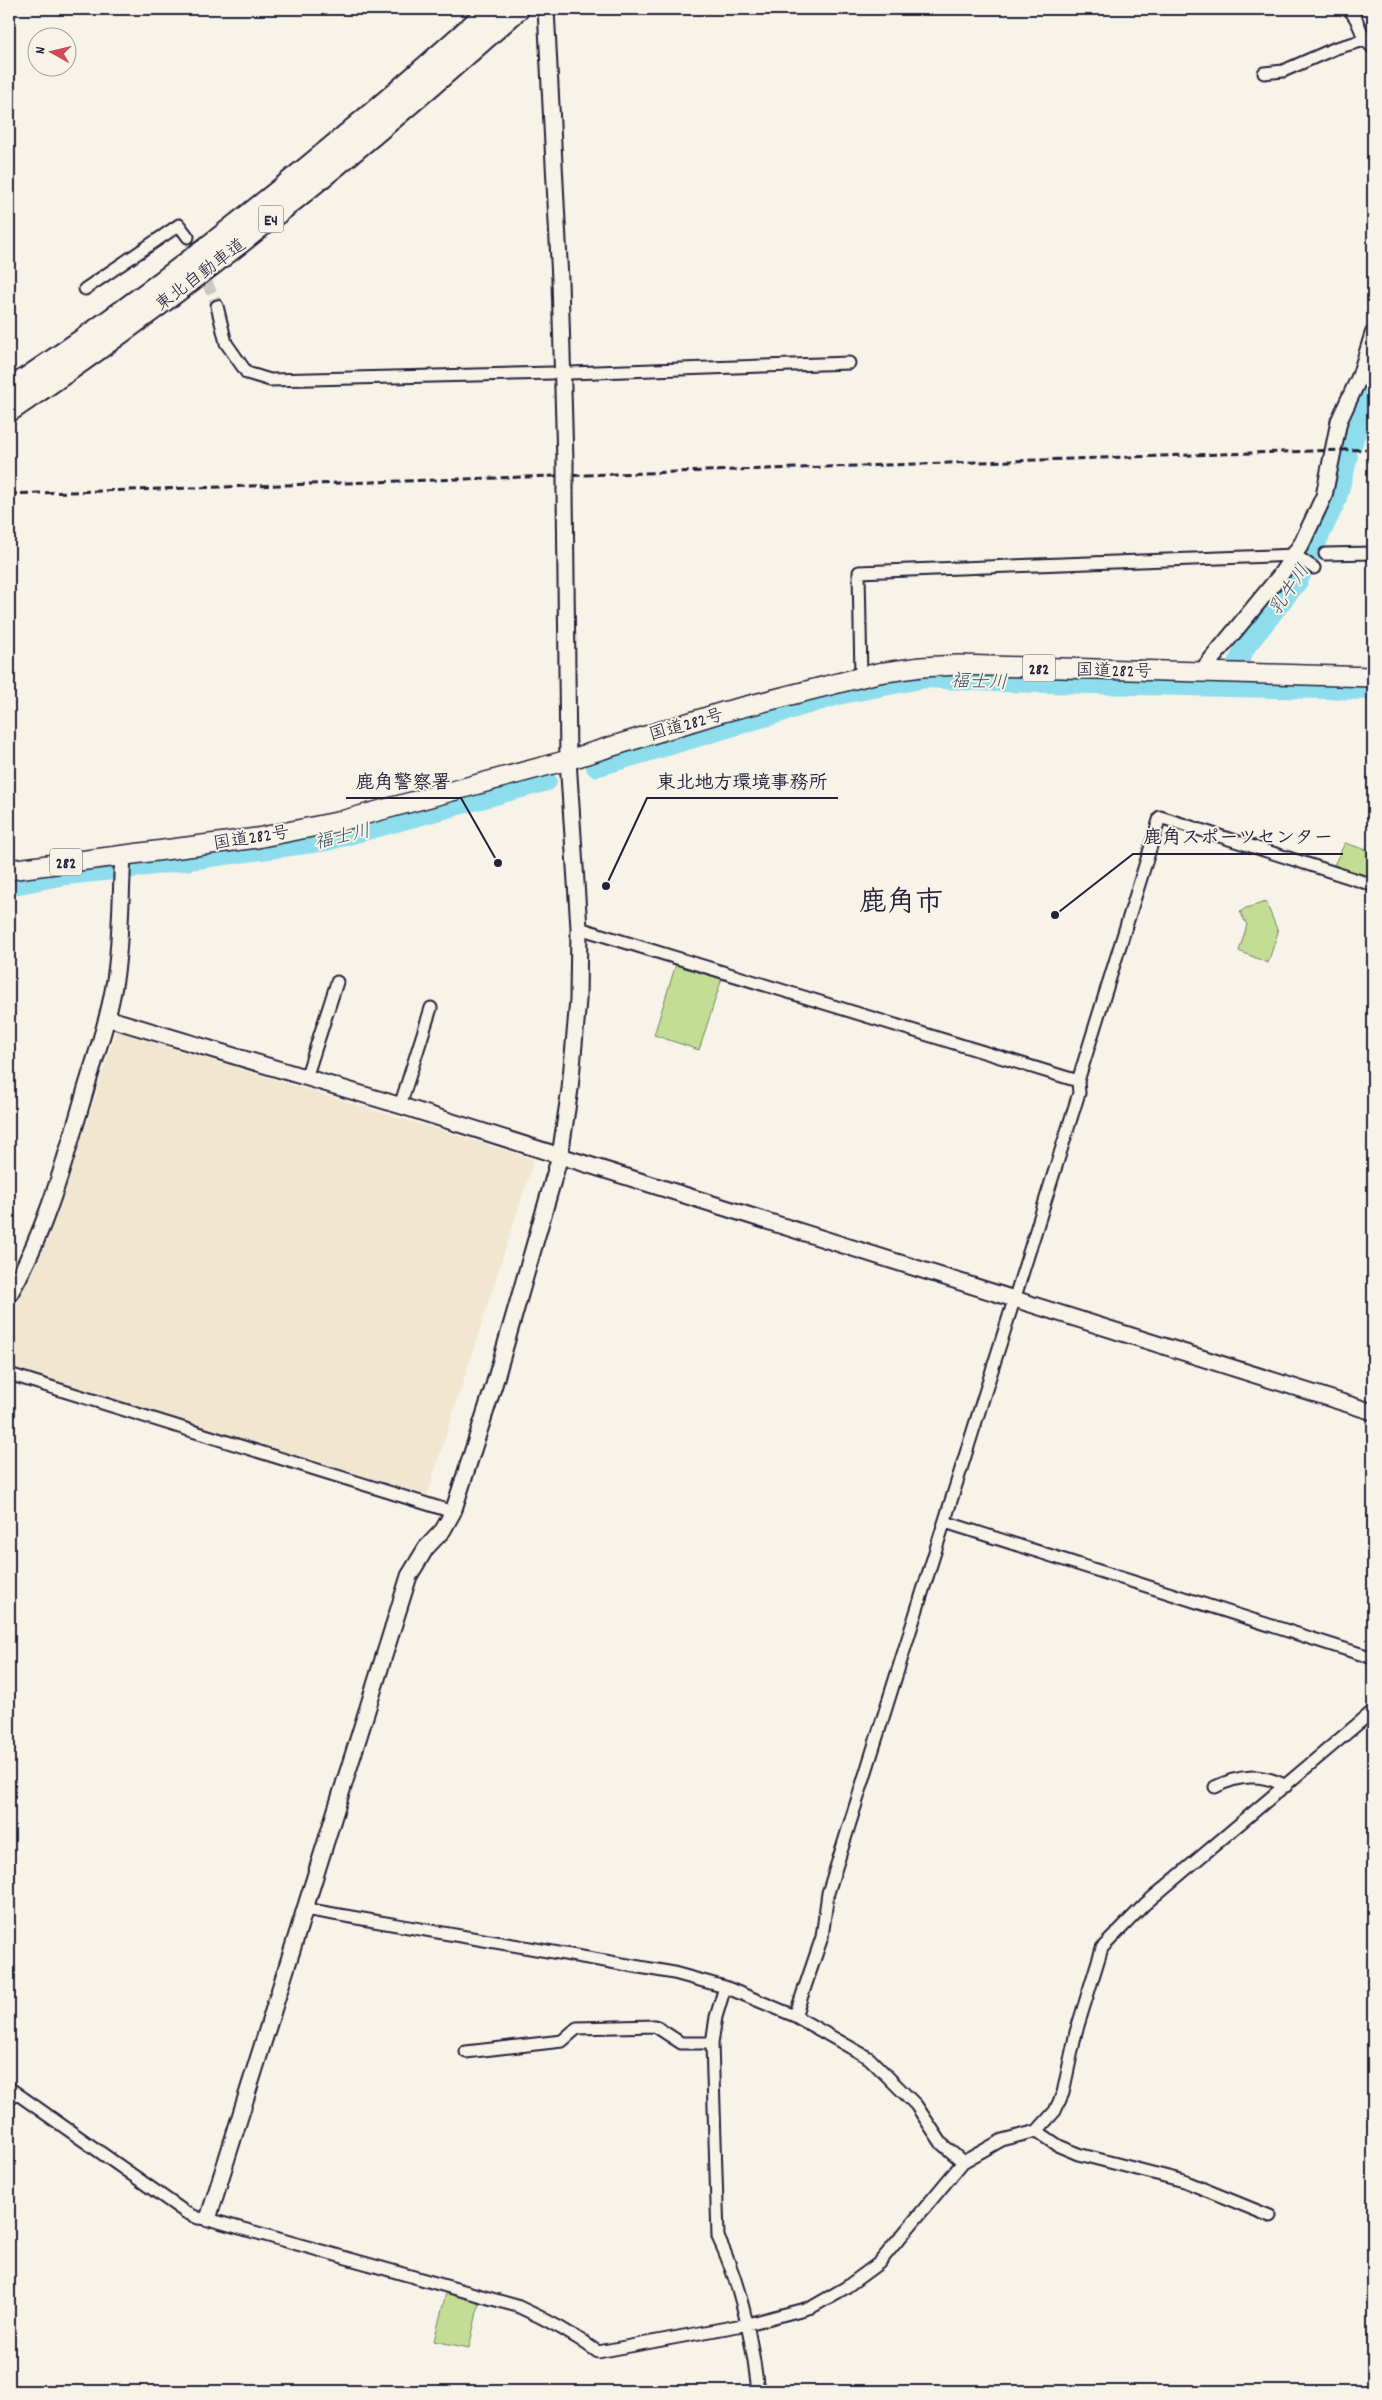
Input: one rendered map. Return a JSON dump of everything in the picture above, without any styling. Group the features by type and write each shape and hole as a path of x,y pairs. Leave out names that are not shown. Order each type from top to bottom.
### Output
{"highway":[{"name":"東北自動車道","path":"9,390 111,320 243,219 337,142 491,9"},
{"name":"東北自動車道","path":"9,411 121,334 255,232 356,150 518,9"},
{"name":"国道282号","path":"9,870 257,838 337,822 568,760 723,712 861,678 921,667 958,665 1373,677"}],"street":[{"path":"208,2219 409,1576 426,1548 444,1530 453,1512 494,1385 560,1156 570,1089 578,1000 579,928 568,760 566,490 560,280 546,9"},
{"path":"1264,73 1283,72 1336,48 1371,46 1349,9"},
{"path":"85,288 179,225 188,237"},
{"path":"216,306 226,343 247,374 270,380 552,373"},
{"path":"1207,672 1297,557 1324,496 1339,420 1360,376 1373,334"},
{"path":"570,373 849,363"},
{"path":"1325,554 1373,552"},
{"path":"861,678 859,572 1297,557 1314,568"},
{"path":"795,2016 822,1937 831,1884 1079,1094 1078,1081 1160,817 1373,885"},
{"path":"9,1295 14,1277 52,1198 75,1131 107,1018 117,965 123,854"},
{"path":"579,928 1078,1081"},
{"path":"306,1078 337,982"},
{"path":"400,1106 431,1008"},
{"path":"107,1018 400,1106 1373,1412"},
{"path":"9,1374 453,1512"},
{"path":"945,1522 1373,1658"},
{"path":"9,2088 185,2212 198,2218 208,2219 517,2306 549,2320 578,2337 598,2352 748,2324 812,2307 845,2288 879,2263 963,2162 1002,2140 1037,2131 1055,2111 1063,2093 1076,2032 1102,1948 1145,1904 1373,1711"},
{"path":"1215,1787 1231,1779 1244,1777 1268,1779 1286,1786"},
{"path":"305,1909 674,1973 725,1987 795,2016 868,2058 916,2105 942,2144 963,2162"},
{"path":"725,1987 716,2017 712,2043 718,2237 725,2252 748,2324 758,2391"},
{"path":"466,2052 562,2041 577,2028 655,2026 681,2043 712,2043"},
{"path":"1037,2131 1059,2146 1078,2154 1184,2181 1270,2216"}],"shaded area":[{"path":"116,1031 534,1159 427,1495 9,1367 9,1317 58,1213"}],"green space":[{"path":"1345,843 1373,852 1373,860 1367,877 1334,865"},
{"path":"1266,902 1278,932 1268,963 1239,951 1247,925 1240,912 1246,908"},
{"path":"676,964 722,978 699,1050 654,1035"},
{"path":"447,2289 480,2299 469,2348 434,2341"}],"waterway":[{"name":"乳牛川","path":"1353,442 1373,371"},
{"name":"乳牛川","path":"1225,686 1247,645 1298,581 1336,501 1348,457"},
{"name":"福士川","path":"596,767 842,694 926,678 997,682 1373,690"},
{"name":"福士川","path":"132,868 326,841 547,781"},
{"name":"福士川","path":"9,886 65,875 114,870"}],"tunnel":[{"path":"188,237 217,306"}],"railway":[{"path":"9,494 1373,449"}],"place":[{"name":"鹿角警察署","path":"498,863"},
{"name":"東北地方環境事務所","path":"606,886"},
{"name":"鹿角スポーツセンター","path":"1055,915"}],"district":[{"name":"鹿角市","path":"901,900"}]}
